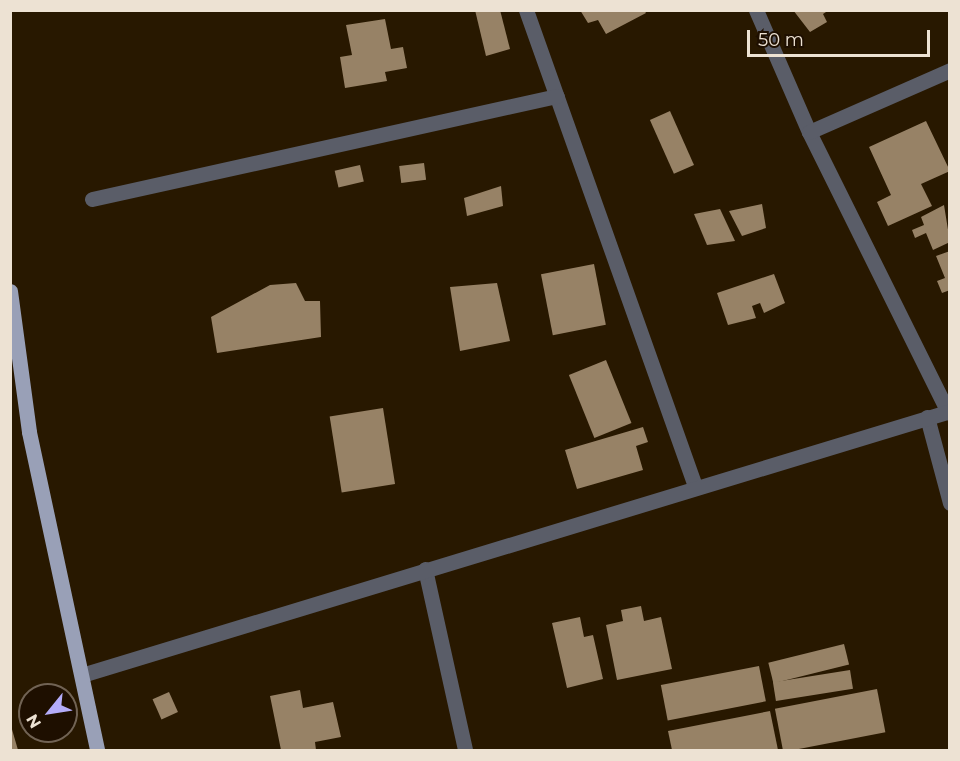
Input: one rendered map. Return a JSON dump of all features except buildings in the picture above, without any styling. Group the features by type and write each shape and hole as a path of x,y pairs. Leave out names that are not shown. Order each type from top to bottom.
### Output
{"main road":[{"path":"10,291 29,432 85,674 97,750"}],"street":[{"path":"526,10 695,486"},
{"path":"85,674 695,486 949,412 809,132 756,10"},
{"path":"809,132 950,70"},
{"path":"92,199 556,96"},
{"path":"927,417 950,503"},
{"path":"425,569 465,750"}]}
